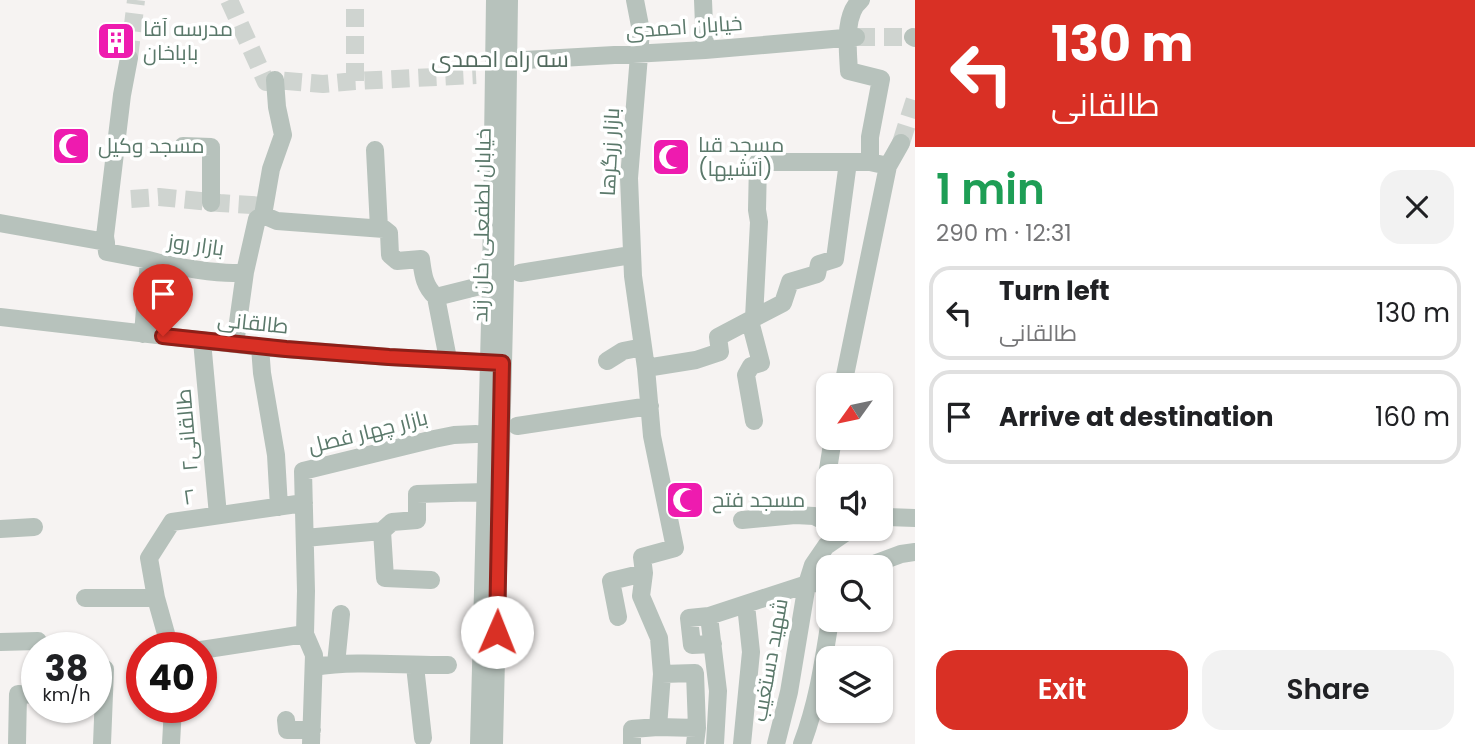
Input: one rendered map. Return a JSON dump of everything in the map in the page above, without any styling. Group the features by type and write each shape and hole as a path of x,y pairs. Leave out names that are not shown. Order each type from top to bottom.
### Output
{"street":[{"path":"495,0 505,279"},
{"name":"خیابان لطفعلی خان زند","path":"494,744 495,363 505,279 509,0"},
{"name":"بازار زرگرها","path":"635,0 641,31 629,178 632,276 646,368 652,436 675,548 642,556 644,573"},
{"path":"703,0 705,50"},
{"path":"845,373 879,164 870,137 881,79 849,71 856,4 861,0"},
{"name":"خیابان احمدی","path":"524,60 705,50 852,37"},
{"path":"0,223 106,242 122,95 129,58"},
{"name":"بازار روز","path":"231,344 241,273 257,219 264,211 271,169 283,135 275,80"},
{"path":"754,421 746,375 751,366 761,363 752,320 759,222 758,162 879,164 901,143"},
{"path":"183,146 211,147 211,203"},
{"path":"375,150 379,228"},
{"path":"646,368 696,360 720,352 718,337 783,303 790,282 817,274 819,264 835,260 848,162"},
{"path":"264,211 278,221 384,229 388,233 390,254 397,261 421,259 428,290 436,296 448,359"},
{"name":"بازار روز","path":"106,242 107,252 161,264 241,273"},
{"path":"436,296 505,279 631,255"},
{"path":"143,334 149,260"},
{"name":"طالقانی","path":"0,317 260,347 495,363"},
{"name":"طالقانی۲","path":"202,341 208,519"},
{"path":"260,347 276,454 279,507"},
{"path":"607,361 623,351 643,347"},
{"path":"479,744 485,492 495,363"},
{"path":"517,426 650,406"},
{"name":"بازار چهار فصل","path":"304,503 303,471 434,439 476,434"},
{"path":"305,538 382,531 392,522 417,520 417,494 485,492"},
{"path":"286,720 287,730 312,737 314,655 305,634 304,503"},
{"name":"۲","path":"166,632 149,558 172,522 208,519 304,503"},
{"path":"741,520 794,515 816,517"},
{"path":"893,517 915,518"},
{"path":"0,529 34,527"},
{"path":"382,531 385,578 431,580"},
{"name":"شهید دستغیب","path":"776,744 789,692 807,584 813,565 832,541"},
{"path":"893,557 915,552"},
{"path":"618,617 611,581 644,573 641,596 659,638 662,674 658,727"},
{"path":"715,744 718,691 709,616 816,583"},
{"path":"85,598 156,598"},
{"path":"743,744 751,652 746,604"},
{"path":"335,664 341,614"},
{"path":"802,744 820,685 828,632"},
{"path":"217,648 305,634"},
{"path":"0,642 21,641"},
{"path":"314,667 335,664 448,664"},
{"path":"415,666 423,738"},
{"path":"632,744 632,729 658,727 696,736 695,673 662,674"},
{"path":"17,744 18,694 21,694"},
{"path":"102,744 103,723"},
{"path":"171,744 172,723"}],"tunnel":[{"path":"129,58 136,0"},
{"path":"229,0 266,82 275,80 323,84 476,75"},
{"path":"355,0 355,81"},
{"path":"857,37 913,37"},
{"path":"901,143 915,99"},
{"path":"131,199 159,197 266,206"}],"place":[{"name":"مدرسه آقا باباخان","path":"116,41"},
{"name":"مسجد وکیل","path":"71,146"},
{"name":"مسجد قبا (آتشیها)","path":"671,157"},
{"name":"مسجد فتح","path":"685,500"}],"district":[{"name":"سه راه احمدی","path":"500,59"}],"route":[{"path":"163,336 260,347 502,363 497,632"}]}
